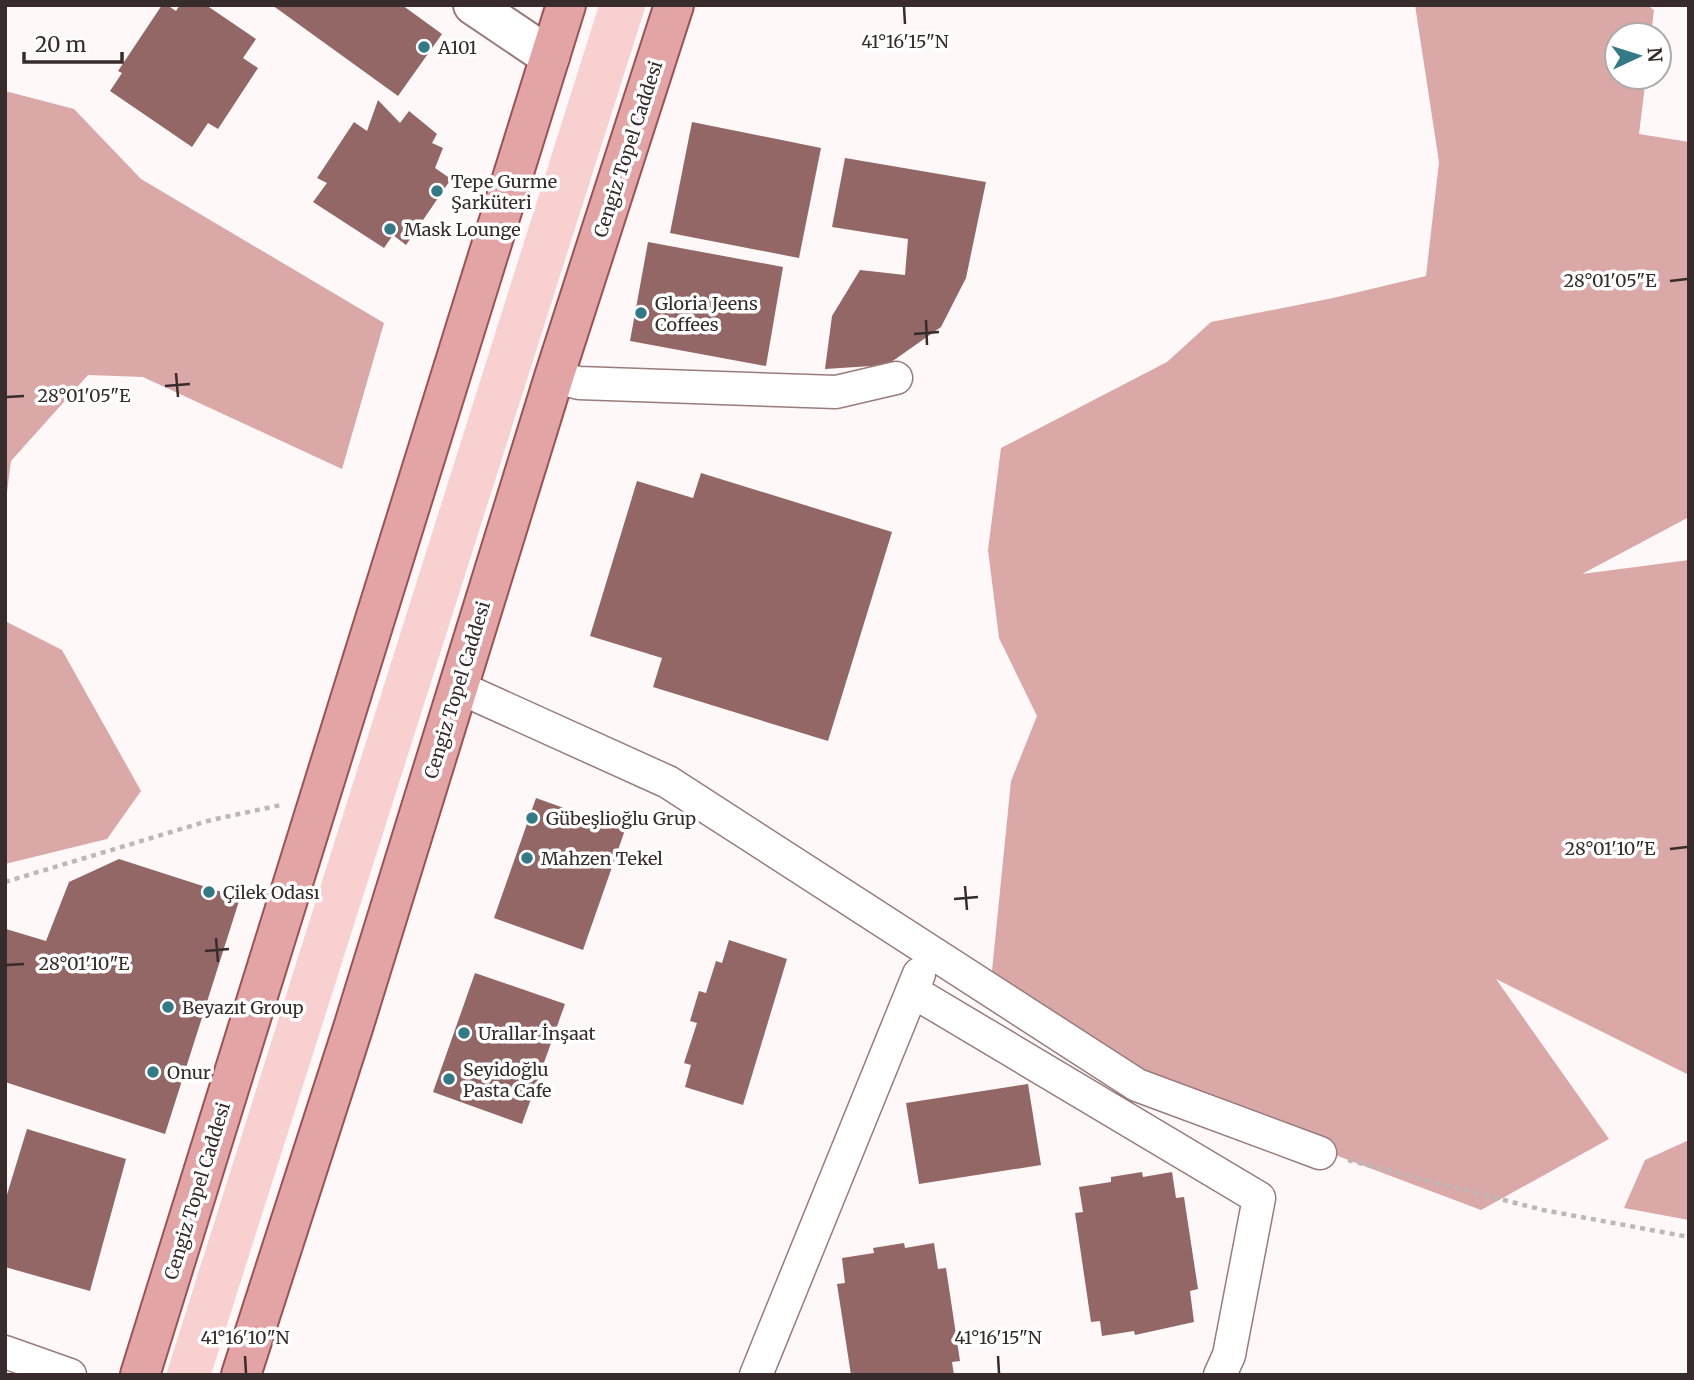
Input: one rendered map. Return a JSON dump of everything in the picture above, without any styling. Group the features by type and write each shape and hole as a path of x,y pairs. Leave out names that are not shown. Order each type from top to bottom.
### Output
{"main road":[{"name":"Cengiz Topel Caddesi","path":"140,1375 566,5"},
{"name":"Cengiz Topel Caddesi","path":"241,1375 353,1028 554,377 674,5"}],"street":[{"path":"473,5 550,57"},
{"path":"554,377 579,383 836,392 896,377"},
{"path":"458,687 668,782 1137,1085 1320,1153"},
{"path":"756,1375 928,950"},
{"path":"912,991 1259,1198 1229,1355 1220,1375"},
{"path":"5,1352 70,1375"}],"path":[{"path":"5,882 211,820 278,804 315,817"},
{"path":"1320,1153 1543,1210 1689,1237"}],"shaded area":[{"path":"599,5 646,5 211,1375 166,1375"},
{"path":"1415,5 1647,5 1654,10 1653,21 1603,21 1603,91 1644,91 1639,134 1689,142 1689,517 1582,574 1689,560 1689,1075 1496,979 1609,1139 1481,1210 1139,1081 992,971 1011,781 1037,716 999,638 988,550 1001,448 1167,362 1211,322 1426,276 1439,162"},
{"path":"5,91 74,109 141,179 384,323 342,469 143,377 88,375 11,461 5,508"},
{"path":"5,621 62,650 141,791 107,839 5,864"},
{"path":"1689,1140 1689,1220 1624,1208 1645,1160"}],"building":[{"path":"162,5 176,11 180,5 206,5 256,39 243,58 258,68 218,129 208,123 192,147 110,91 122,73 118,71"},
{"path":"272,5 402,5 442,34 398,96"},
{"path":"378,100 400,123 409,111 437,134 432,143 443,148 435,168 451,179 406,245 393,235 384,248 313,202 327,183 317,178 354,122 367,131"},
{"path":"692,122 821,148 799,258 670,233"},
{"path":"845,158 986,182 966,278 941,327 887,365 825,369 832,316 860,270 905,275 908,239 832,227"},
{"path":"648,242 783,267 766,366 630,341"},
{"path":"701,473 892,532 828,741 653,687 662,658 590,636 637,481 693,498"},
{"path":"536,798 625,830 583,950 494,918"},
{"path":"119,859 240,898 165,1134 5,1082 6,929 46,941 69,882"},
{"path":"729,940 787,959 743,1105 685,1087 691,1065 684,1063 697,1023 690,1021 699,991 706,993 716,961 722,963"},
{"path":"475,973 565,1004 522,1124 433,1092"},
{"path":"1028,1084 1041,1165 919,1184 906,1103"},
{"path":"27,1129 126,1159 90,1291 5,1267 5,1201"},
{"path":"1142,1172 1143,1177 1172,1172 1176,1198 1184,1197 1198,1289 1190,1291 1194,1322 1135,1335 1134,1331 1102,1336 1100,1321 1091,1322 1075,1213 1083,1212 1079,1187 1111,1182 1111,1177"},
{"path":"904,1243 905,1248 934,1243 938,1269 946,1268 960,1361 952,1362 954,1375 851,1375 837,1284 845,1283 842,1258 874,1253 873,1248"}],"place":[{"name":"A101","path":"424,47"},
{"name":"Tepe Gurme Şarküteri","path":"437,191"},
{"name":"Mask Lounge","path":"390,229"},
{"name":"Gloria Jeens Coffees","path":"641,313"},
{"name":"Gübeşlioğlu Grup","path":"532,818"},
{"name":"Mahzen Tekel","path":"527,858"},
{"name":"Çilek Odası","path":"209,892"},
{"name":"Beyazıt Group","path":"168,1007"},
{"name":"Urallar İnşaat","path":"464,1033"},
{"name":"Onur","path":"153,1072"},
{"name":"Seyidoğlu Pasta Cafe","path":"449,1079"}]}
